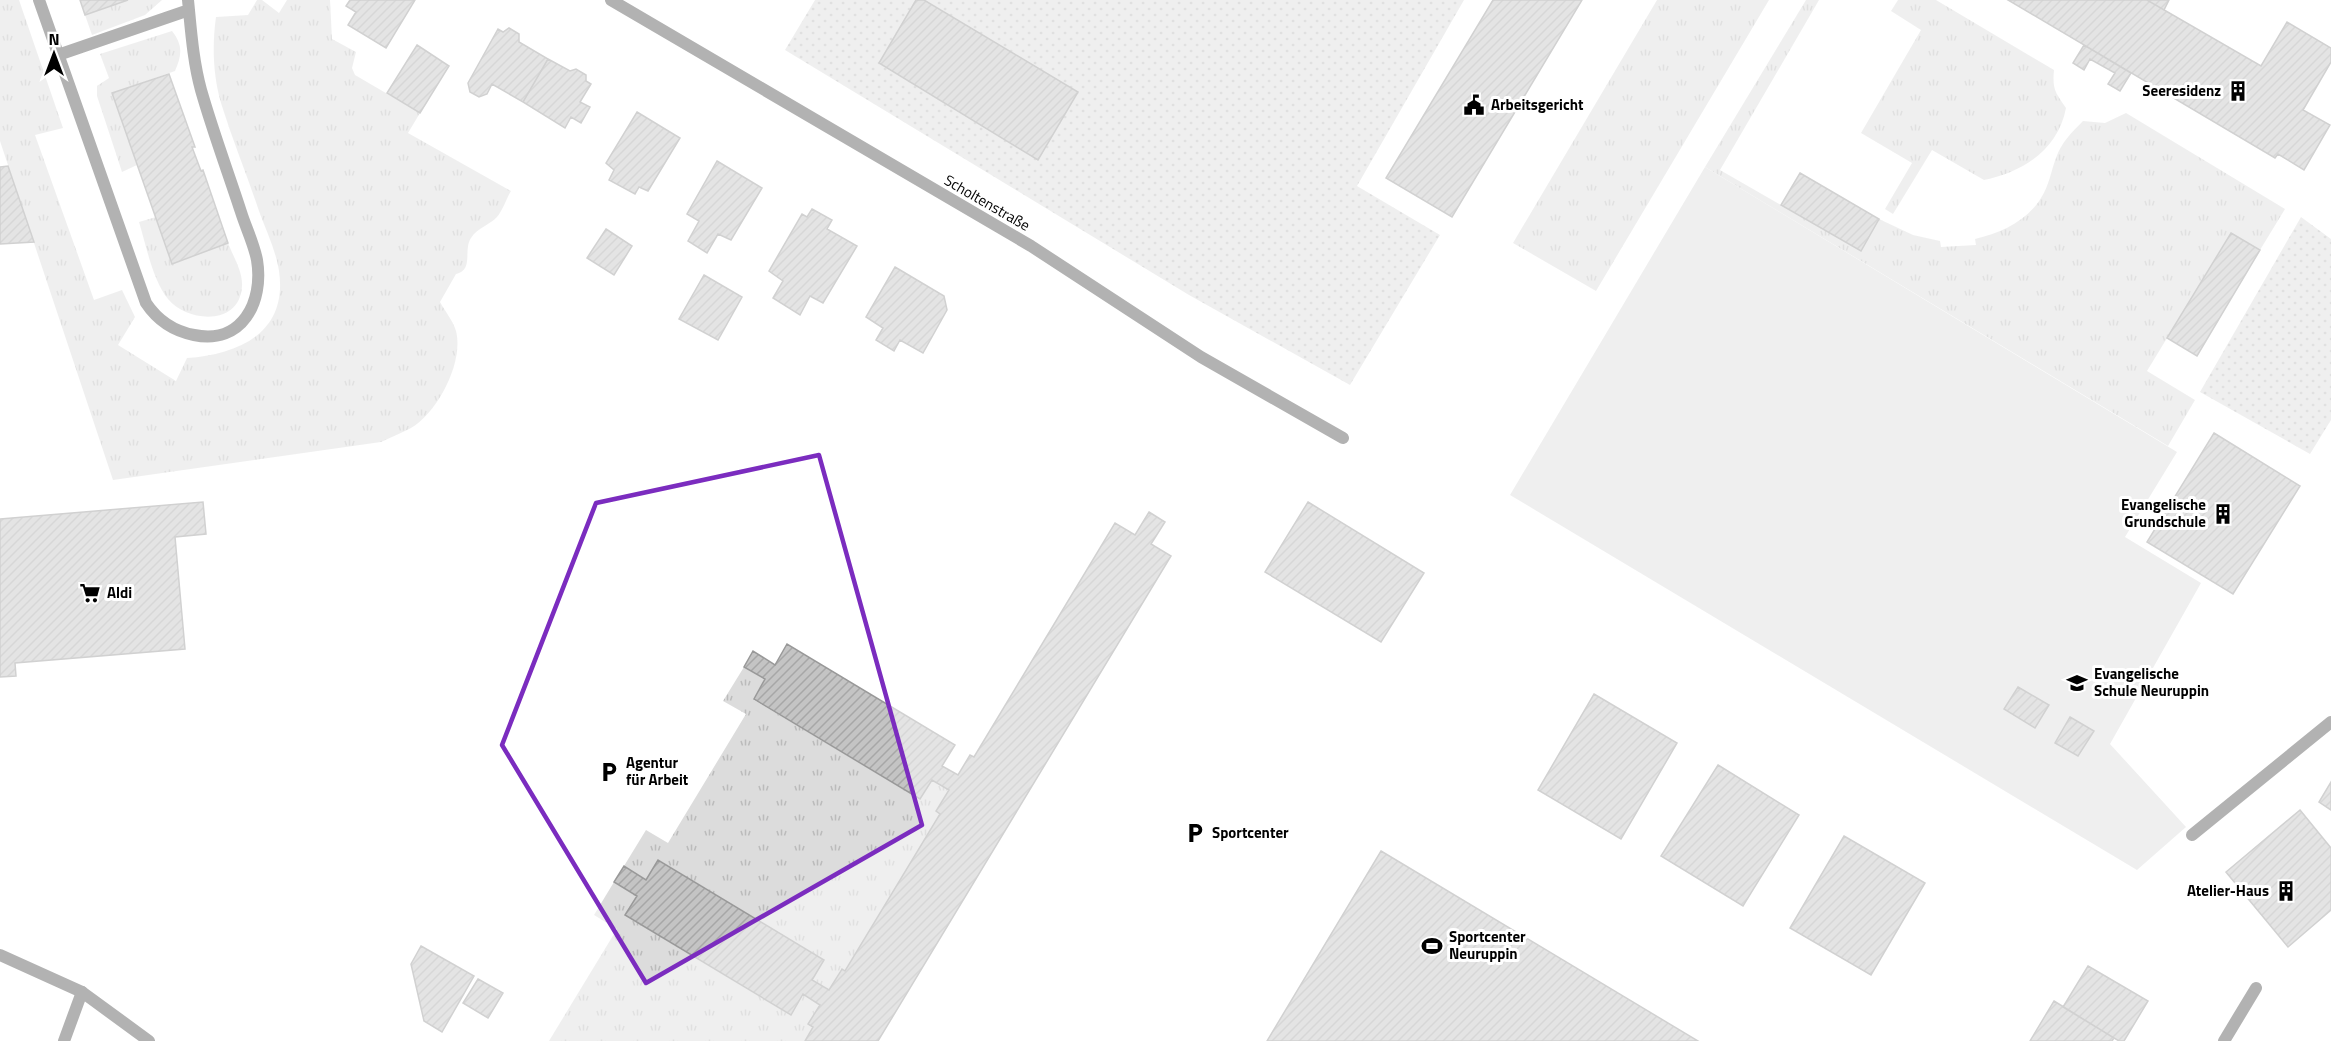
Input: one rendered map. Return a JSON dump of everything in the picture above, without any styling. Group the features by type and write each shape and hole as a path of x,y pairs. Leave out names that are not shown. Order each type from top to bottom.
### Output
{"street":[{"path":"39,0 58,55 146,303 154,315 179,332 215,337 231,332 244,322 256,300 257,261 201,89 193,51 188,5 58,55"},
{"name":"Scholtenstraße","path":"611,0 1031,246 1201,357 1343,438"},
{"path":"2192,835 2331,722"},
{"path":"0,955 82,992 149,1041"},
{"path":"2224,1041 2256,988"},
{"path":"64,1041 82,992"}],"highlighted area":[{"path":"819,455 922,825 646,983 502,745 596,503"}],"green space":[{"path":"0,0 19,0 63,128 35,135 94,300 122,290 135,317 118,345 176,381 187,358 225,351 256,336 268,325 276,310 280,292 276,256 218,92 214,60 216,17 248,15 257,0 262,0 279,13 287,0 330,0 332,39 356,52 352,68 355,75 420,113 408,133 511,191 497,217 471,238 467,264 461,272 456,274 440,302 456,331 456,357 447,385 421,421 381,442 113,480 0,141"},
{"path":"128,0 162,0 145,15 92,35 85,15"},
{"path":"815,0 1464,0 1357,186 1440,235 1350,385 1189,295 785,50"},
{"path":"1657,0 1769,0 1596,291 1513,243"},
{"path":"1806,0 1819,0 1720,170 1861,251 1879,219 1913,235 1940,241 1941,247 1976,245 1975,239 2012,225 2035,206 2046,189 2061,147 2083,121 2105,123 2126,113 2285,209 2260,250 2231,233 2147,371 2195,400 2168,446 1705,167"},
{"path":"1898,0 1936,0 2054,70 2056,91 2066,108 2055,136 2037,157 2025,165 1998,176 1984,180 1932,150 1893,214 1885,209 1912,163 1861,133 1921,30 1891,11"},
{"path":"172,31 180,50 175,71 112,93 137,165 122,172 97,96 97,86 109,78 100,54"},
{"name":"Evangelische Schule Neuruppin","path":"1705,167 2177,452 2125,537 2201,583 2110,744 2186,827 2137,870 1510,495"},
{"path":"156,217 172,263 228,243 242,281 239,299 232,308 223,314 200,316 188,313 168,299 154,273 139,222"},
{"path":"2301,217 2331,239 2331,420 2310,454 2200,392"},
{"path":"744,667 765,679 754,700 920,799 932,780 949,790 936,810 940,814 845,971 841,969 829,990 812,980 823,960 659,860 646,880 624,866 646,830 668,843 746,714 723,701"},
{"path":"614,882 637,896 625,915 790,1015 803,994 820,1005 809,1024 813,1027 805,1041 549,1041 617,929 594,915"}],"building":[{"path":"80,0 128,0 85,15"},
{"path":"350,0 415,0 386,48 348,25 356,12 346,6"},
{"path":"916,0 924,0 1078,92 1038,160 879,63"},
{"name":"Arbeitsgericht","path":"1493,0 1582,0 1452,217 1386,178"},
{"name":"Seeresidenz","path":"2008,0 2147,0 2261,66 2287,22 2331,48 2331,62 2303,110 2330,125 2304,170 2278,154 2275,158"},
{"path":"2147,0 2169,0 2164,10"},
{"path":"509,28 519,34 519,42 548,59 523,102 492,84 487,94 479,97 470,92 468,83 498,29 503,32"},
{"path":"417,45 449,66 420,113 387,93"},
{"path":"2084,45 2131,73 2120,91 2108,84 2115,73 2090,59 2084,70 2073,63"},
{"path":"548,59 570,71 576,69 586,75 586,81 591,84 580,102 590,107 581,123 571,117 565,128 523,102"},
{"path":"169,74 195,147 192,147 201,171 203,170 228,243 172,264 112,93"},
{"path":"637,112 680,138 648,191 639,187 635,194 609,180 614,170 606,163"},
{"path":"717,161 762,188 731,240 718,234 707,253 688,241 699,221 687,214"},
{"path":"8,166 34,242 0,244 0,167"},
{"path":"1800,173 1879,219 1861,251 1781,205"},
{"path":"812,209 832,220 827,229 857,246 823,303 810,296 800,315 773,298 783,281 769,271 802,214 807,217"},
{"path":"606,229 632,246 614,275 587,258"},
{"path":"2231,233 2260,250 2197,356 2167,338"},
{"path":"895,267 944,296 947,310 923,353 900,340 894,351 876,340 883,328 866,317"},
{"path":"704,275 742,297 718,340 679,319"},
{"name":"Evangelische Grundschule","path":"2214,433 2300,486 2233,594 2147,542"},
{"name":"Aldi","path":"203,502 206,534 175,537 185,649 15,663 16,676 0,677 0,519"},
{"path":"1308,502 1424,573 1381,642 1265,572"},
{"path":"1149,512 1165,522 1151,544 1171,556 878,1041 805,1041 813,1027 808,1024 820,1005 803,994 791,1015 625,915 637,896 614,882 624,866 646,880 658,860 824,960 812,980 829,990 842,969 845,971 940,814 936,811 949,790 932,780 920,799 754,699 765,679 744,667 753,651 775,665 787,644 955,745 942,766 958,775 970,755 974,757 1115,523 1135,535"},
{"path":"2018,687 2049,705 2035,728 2004,709"},
{"path":"1594,694 1677,743 1621,839 1538,790"},
{"path":"2070,717 2094,731 2078,756 2055,743"},
{"path":"1718,765 1799,815 1743,906 1661,856"},
{"path":"2331,782 2331,810 2319,802"},
{"name":"Atelier-Haus","path":"2300,810 2331,848 2331,910 2288,947 2226,872"},
{"path":"1844,836 1925,883 1871,975 1790,928"},
{"name":"Sportcenter Neuruppin","path":"1381,851 1698,1041 1267,1041"},
{"path":"421,946 474,976 442,1032 424,1021 411,964"},
{"path":"2088,966 2148,1001 2124,1041 2119,1041 2063,1007"},
{"path":"478,979 503,993 488,1018 463,1003"},
{"path":"2054,1001 2114,1038 2112,1041 2030,1041"}],"place":[{"name":"Seeresidenz","path":"2238,91"},
{"name":"Arbeitsgericht","path":"1474,105"},
{"name":"Evangelische Grundschule","path":"2223,514"},
{"name":"Aldi","path":"90,593"},
{"name":"Evangelische Schule Neuruppin","path":"2077,683"},
{"name":"Agentur für Arbeit","path":"609,772"},
{"name":"Sportcenter","path":"1195,833"},
{"name":"Atelier-Haus","path":"2286,891"},
{"name":"Sportcenter Neuruppin","path":"1432,946"}]}
